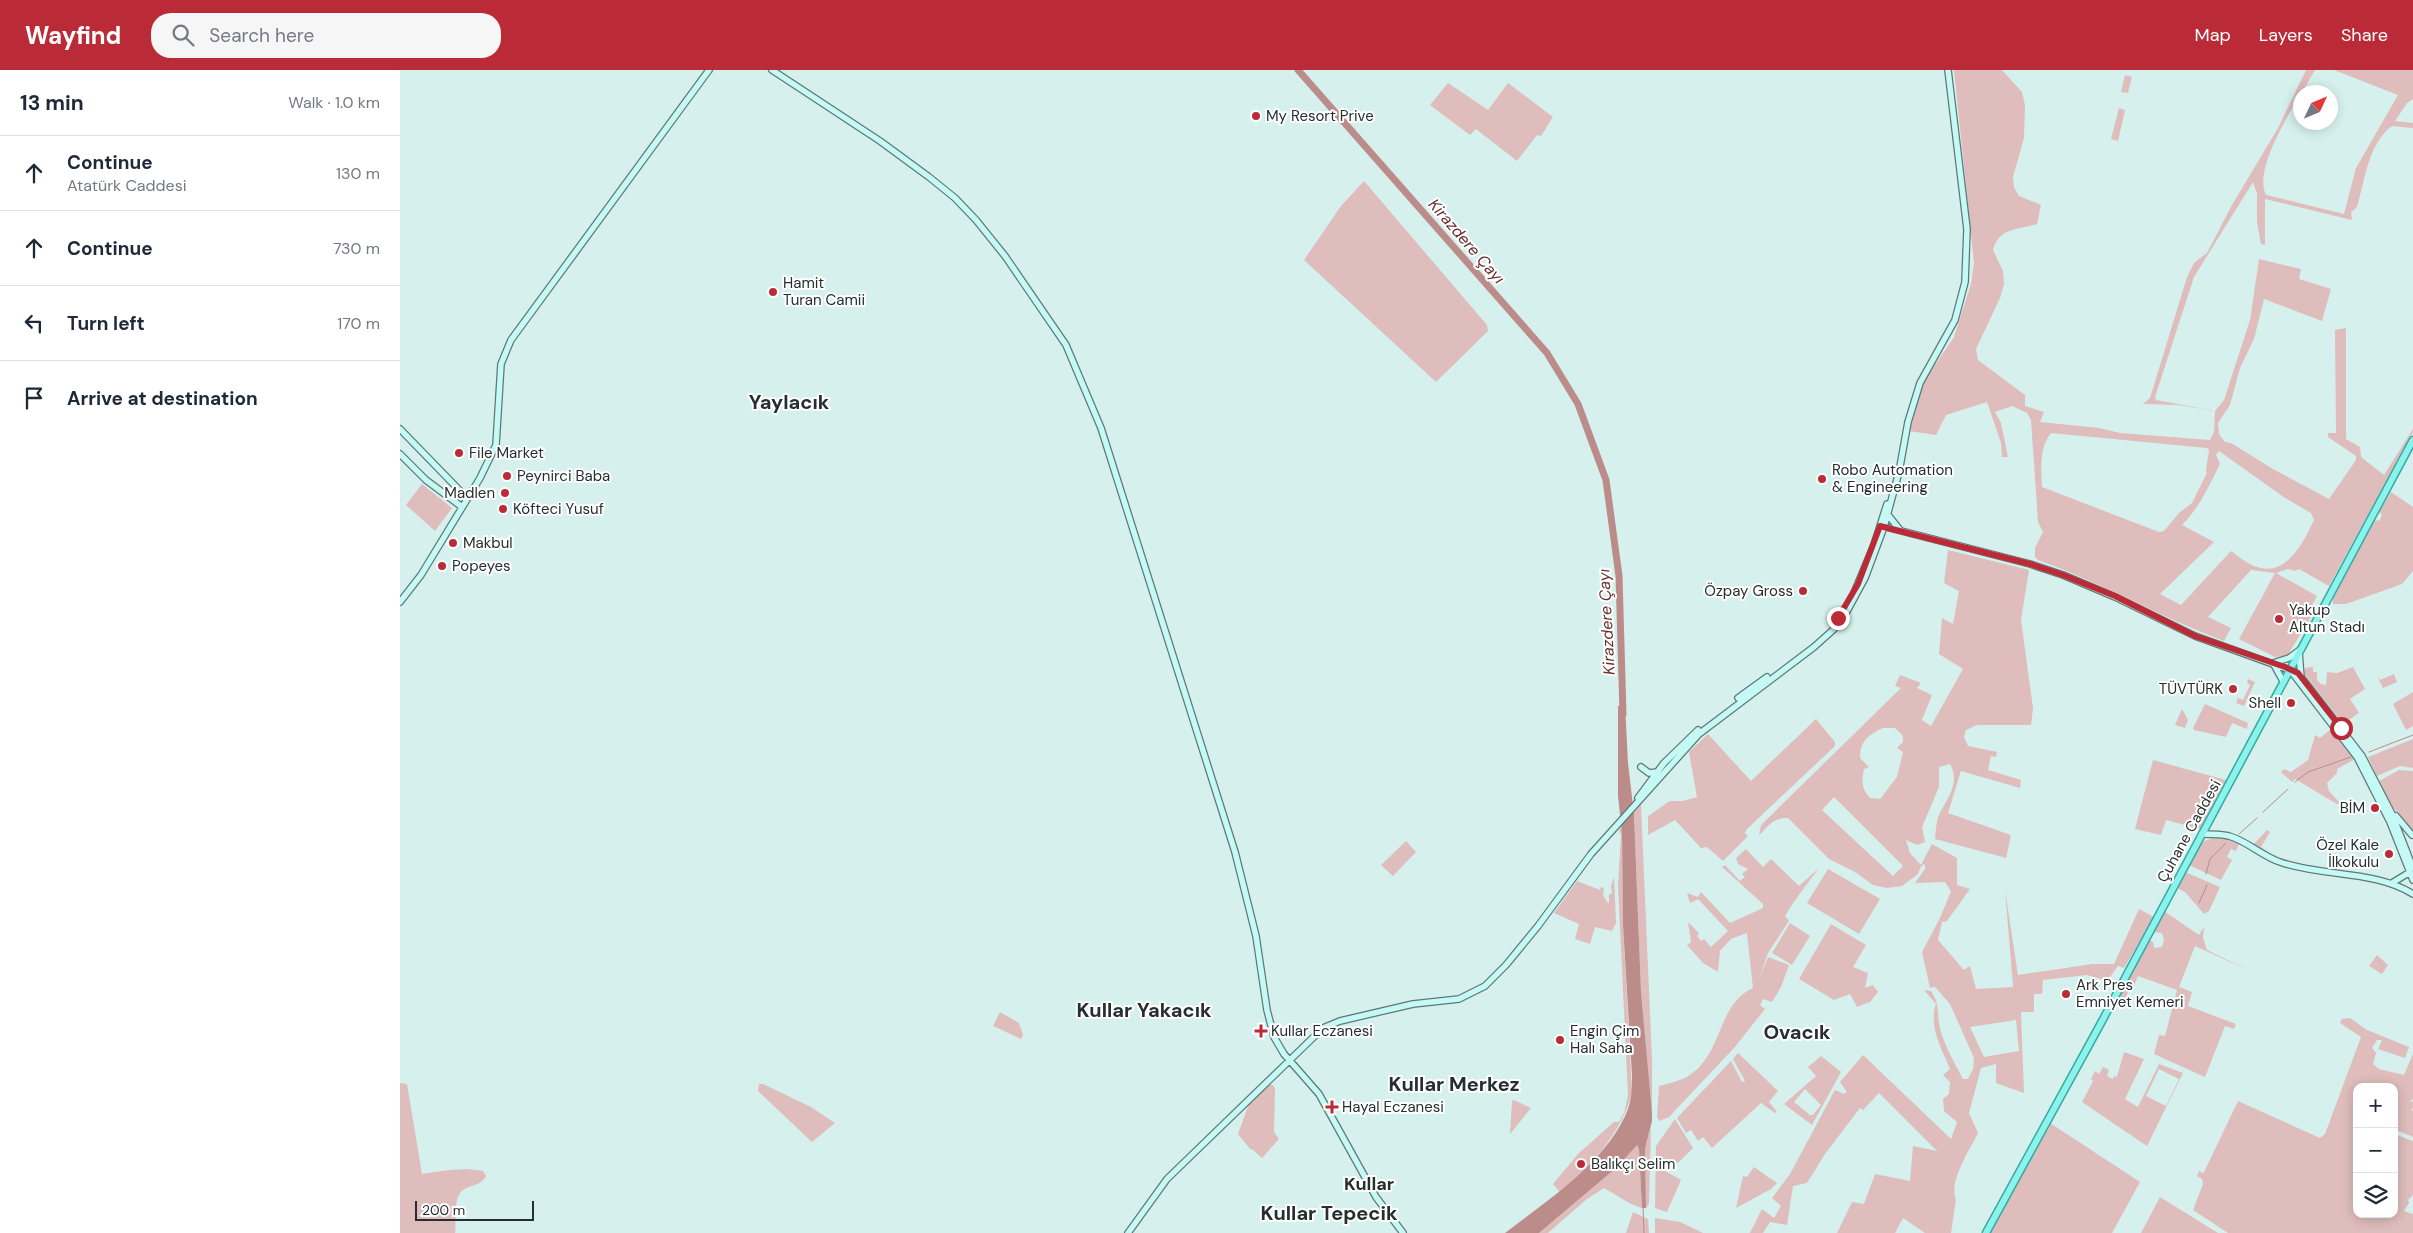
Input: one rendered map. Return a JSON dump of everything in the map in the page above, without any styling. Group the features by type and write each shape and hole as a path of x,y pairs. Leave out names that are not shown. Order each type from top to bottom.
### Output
{"main road":[{"path":"400,602 421,575 462,507 496,445 501,364 511,340 709,70"},
{"path":"772,70 880,142 955,198 976,220 1005,256 1066,345 1102,428 1235,852 1256,936 1270,1026 1277,1043 1319,1094 1376,1198 1403,1233"},
{"path":"1639,799 1657,772 1704,725 1815,642 1832,625 1854,592 1888,515 1913,402 1920,383 1955,320 1966,282 1967,229 1947,70"},
{"path":"1128,1233 1168,1179 1290,1060 1301,1052 1320,1031 1333,1023 1413,1004 1459,999 1485,986 1506,965 1583,863 1665,770 1707,726 1808,651 1833,630 1856,597 1879,541 1896,471 1909,401 1916,381 1951,319 1962,282 1963,232 1947,70"},
{"path":"400,429 467,498"},
{"name":"Çuhane Caddesi","path":"1986,1233 2413,440"},
{"path":"400,454 426,480 462,507"},
{"path":"1888,515 1902,532"},
{"path":"1882,526 2030,564 2063,575 2115,596 2195,636 2290,669 2301,677 2361,754 2389,808 2412,870 2413,880"},
{"path":"1879,541 1889,533 1902,532"},
{"path":"2273,663 2289,658 2299,651"},
{"path":"2299,651 2301,677"},
{"path":"2273,663 2279,670 2283,681"},
{"path":"2290,669 2357,757 2397,832"},
{"path":"1640,767 1649,773 1657,772"},
{"path":"2389,808 2412,836"},
{"path":"2397,832 2405,830 2412,836"},
{"path":"2202,834 2232,837 2274,860 2293,866 2392,883 2413,894"},
{"path":"2392,883 2412,870"}],"shaded area":[{"path":"1954,70 2002,70 2022,92 2025,105 2024,138 2013,177 2014,187 2019,196 2041,205 2037,224 2010,231 2004,234 1996,243 1993,250 2003,271 2004,284 2000,298 1976,349 1978,360 2025,395 2025,406 2044,412 2040,422 2099,428 2120,433 2210,440 2214,432 2215,411 2224,400 2250,320 2259,259 2301,269 2299,279 2331,289 2322,321 2264,299 2254,339 2240,368 2230,405 2218,423 2219,434 2225,442 2231,443 2273,469 2329,499 2356,460 2356,456 2328,437 2328,433 2336,433 2335,330 2346,328 2346,439 2360,447 2361,457 2384,475 2413,429 2413,432 2329,586 2299,569 2295,571 2288,569 2276,573 2317,596 2310,609 2313,614 2287,656 2275,657 2239,639 2275,573 2251,570 2208,617 2231,628 2224,641 2038,560 2035,557 2035,548 2043,532 2038,522 2031,420 2027,413 2012,406 1995,412 2001,423 2008,457 2002,457 2001,443 1987,402 1946,415 1936,435 1909,431 1924,381 1954,337 1971,284 1974,263","holes":["2051,433 2207,448 2209,450 2207,473 2192,503 2179,513 2164,531 2159,532 2042,487 2041,466 2044,445","2219,451 2285,498 2311,513 2314,520 2299,548 2284,563 2275,568 2265,569 2251,565 2231,551 2181,605 2160,594 2214,542 2182,525 2199,504 2208,488 2220,464 2216,455"]},
{"path":"2306,70 2315,70 2306,85 2299,85"},
{"path":"2334,70 2413,70 2413,99 2407,103 2395,121 2413,123 2413,128 2392,126 2378,142 2372,152 2357,207 2351,212 2352,220 2265,199 2265,245 2261,244 2257,222 2257,194 2253,182 2194,277 2155,397 2156,400 2215,411 2178,405 2143,404 2150,398 2187,277 2194,263 2207,253 2232,205 2278,128 2293,97 2293,107 2271,149 2266,167 2263,182 2266,195 2344,214 2356,168 2398,95"},
{"path":"2125,75 2132,77 2128,93 2121,92"},
{"path":"1448,83 1488,110 1508,83 1553,117 1541,136 1537,135 1517,161 1476,129 1470,135 1430,105"},
{"path":"2119,108 2125,110 2118,141 2111,139"},
{"path":"1364,181 1487,325 1488,331 1436,382 1304,260 1341,206"},
{"path":"422,484 452,508 435,531 406,505"},
{"path":"2391,492 2413,507 2413,571 2402,584 2346,604 2333,604 2333,598 2374,521 2380,520 2382,515 2379,512"},
{"path":"1948,550 2029,570 2021,620 2033,708 2031,725 1977,725 1966,730 1964,737 1968,746 1997,752 1996,757 1991,756 1988,770 2021,780 2020,788 1961,771 1948,813 2011,835 2006,858 1935,839 1938,818 1952,790 1954,778 1950,764 1939,767 1939,787 1922,827 1925,842 1917,845 1906,840 1910,853 1921,865 1932,844 1957,858 1957,885 1970,889 1947,921 1942,922 1938,940 1964,970 1970,966 1976,989 2013,987 2005,890 2018,975 2092,964 2114,964 2139,909 2154,917 2124,968 2118,966 2110,977 2101,979 2087,975 2043,980 2042,994 2034,994 2034,1012 2021,1012 2024,1093 1996,1083 1996,1064 1981,1068 1969,1113 1978,1133 1957,1175 1951,1233 1925,1233 1903,1218 1895,1233 1837,1233 1852,1202 1864,1204 1875,1174 1910,1181 1913,1146 1937,1151 1879,1093 1863,1110 1860,1108 1825,1154 1807,1183 1793,1186 1787,1225 1770,1222 1763,1233 1750,1233 1762,1209 1774,1218 1781,1206 1772,1198 1790,1174 1835,1090 1844,1094 1847,1092 1840,1082 1863,1055 1951,1139 1957,1122 1944,1111 1943,1099 1949,1094 1950,1082 1943,1075 1950,1069 1935,1029 1934,1013 1936,1004 1924,990 1931,991 1934,996 1936,1001 1943,1038 1963,1079 1968,1079 1973,1069 1974,1058 1950,1004 1935,987 1930,988 1922,952 1940,918 1951,891 1945,882 1915,883 1925,869 1925,864 1921,866 1918,874 1902,886 1887,888 1873,885 1855,872 1829,859 1788,818 1774,821 1759,835 1761,825 1901,688 1895,686 1900,675 1921,683 1917,688 1932,695 1922,720 1931,726 1963,669 1939,654 1942,618 1953,624 1959,591 1944,583","holes":["1883,728 1895,728 1903,736 1903,742 1897,748 1903,752 1897,777 1880,799 1870,798 1862,782 1864,769 1869,767 1860,758 1860,752 1866,739","1834,797 1903,866 1893,876 1822,810","2016,1020 2019,1051 1984,1057 1970,1027"]},
{"path":"2313,667 2313,672 2317,672 2317,680 2321,684 2326,685 2327,672 2337,673 2353,667 2365,689 2350,699 2359,713 2343,724 2304,673 2305,668"},
{"path":"2394,674 2397,682 2383,688 2377,676 2380,680"},
{"path":"2248,679 2255,682 2244,706 2236,703 2238,698 2243,700 2250,685 2247,683"},
{"path":"2413,692 2413,726 2406,730 2393,704"},
{"path":"2205,704 2248,723 2247,729 2232,723 2226,737 2194,730 2193,728"},
{"path":"1625,705 1628,763 1634,814 1641,992 1652,1112 1652,1121 1645,1149 1646,1208 1642,1208 1639,1149 1637,1145 1616,1168 1539,1233 1505,1233 1557,1193 1592,1162 1619,1128 1630,1101 1632,1075 1623,925 1622,834 1618,796 1618,706"},
{"path":"2182,709 2188,720 2185,728 2175,725"},
{"path":"1816,719 1835,742 1835,746 1747,829 1745,833 1748,836 1723,861 1707,847 1701,848 1675,820 1648,835 1648,816 1670,801 1683,801 1697,797 1689,752 1708,734 1751,781"},
{"path":"2331,729 2355,759 2337,769 2337,773 2327,783 2329,791 2340,803 2337,804 2295,779 2292,782 2281,772 2284,769 2291,772 2308,760 2315,735 2320,738"},
{"path":"2413,739 2413,768 2400,766 2377,776 2368,757"},
{"path":"2153,760 2226,780 2200,829 2166,820 2161,835 2135,829"},
{"path":"2399,770 2413,771 2413,832 2392,806 2379,781"},
{"path":"1641,805 1652,1060 1652,1112 1641,992 1634,812"},
{"path":"1622,827 1623,925 1632,1092 1622,1120 1614,1134 1583,1172 1560,1192 1553,1184 1578,1154 1614,1122 1619,1122 1624,1113 1628,1095 1618,886 1621,835 1619,830"},
{"path":"2267,830 2270,832 2261,847 2267,851 2266,853 2253,845"},
{"path":"2220,836 2239,844 2236,851 2231,849 2227,857 2232,860 2221,880 2189,865 2201,842"},
{"path":"1406,841 1416,852 1393,876 1381,865"},
{"path":"1746,849 1763,867 1771,859 1799,886 1819,868 1785,916 1789,921 1768,953 1759,979 1768,957 1789,965 1781,987 1772,1002 1763,999 1760,1005 1765,1009 1734,1048 1669,1117 1659,1121 1657,1116 1659,1086 1684,1078 1701,1065 1733,1005 1742,995 1753,988 1747,933 1731,939 1720,951 1718,972 1703,963 1687,945 1691,942 1688,922 1699,933 1697,936 1701,941 1704,939 1711,947 1728,931 1698,899 1690,903 1687,893 1698,897 1701,892 1730,923 1763,908 1763,904 1722,867 1725,865 1740,881 1745,877 1742,874 1748,869 1738,864 1736,858"},
{"path":"1828,869 1880,899 1859,934 1807,903"},
{"path":"2185,872 2220,887 2209,911 2204,914 2185,892 2177,888"},
{"path":"1614,877 1616,923 1612,931 1595,927 1590,944 1575,939 1579,924 1554,913 1577,881 1600,890 1601,887 1604,888 1603,895 1609,903 1609,895 1612,893 1611,886"},
{"path":"2164,911 2199,935 2204,927 2203,938 2207,950 2250,971 2195,946 2179,987 2192,992 2188,1006 2236,1024 2234,1029 2225,1026 2205,1077 2154,1054 2159,1035 2165,1036 2177,990 2138,976 2133,988 2130,988 2125,999 2120,996 2148,939 2153,942 2154,948 2162,947 2164,940 2162,933 2153,932"},
{"path":"1790,923 1810,936 1792,965 1772,953"},
{"path":"1831,924 1866,945 1853,967 1868,973 1865,988 1873,985 1878,992 1870,1002 1857,1007 1850,994 1834,1000 1799,979"},
{"path":"2377,955 2388,965 2382,974 2369,966"},
{"path":"1000,1012 1019,1023 1023,1035 1021,1039 993,1026"},
{"path":"2350,1018 2367,1030 2409,1047 2405,1058 2378,1049 2382,1040 2377,1040 2372,1048 2376,1053 2373,1064 2379,1069 2404,1075 2413,1054 2413,1099 2410,1101 2413,1102 2411,1110 2413,1111 2413,1137 2398,1131 2398,1083 2353,1083 2353,1218 2398,1218 2398,1135 2413,1141 2413,1195 2408,1200 2409,1203 2404,1211 2413,1214 2413,1233 2228,1233 2193,1210 2203,1184 2202,1179 2197,1176 2199,1171 2203,1173 2205,1170 2238,1101 2320,1138 2325,1134 2361,1037 2340,1023 2342,1019"},
{"path":"2124,1052 2144,1059 2125,1099 2138,1107 2159,1064 2183,1073 2147,1146 2082,1102 2093,1081 2091,1079 2095,1071 2099,1074 2103,1067 2109,1070 2107,1076 2113,1079 2114,1076 2117,1077","holes":["2159,1069 2179,1079 2166,1106 2146,1096"]},
{"path":"1738,1053 1778,1091 1769,1102 1777,1112 1775,1113 1761,1103 1712,1148 1703,1137 1698,1141 1691,1130 1686,1133 1677,1118 1731,1061 1742,1082 1745,1081 1733,1059"},
{"path":"1821,1056 1841,1072 1812,1125 1784,1104 1816,1076 1808,1067","holes":["1805,1089 1821,1105 1813,1115 1810,1115 1794,1102"]},
{"path":"400,1083 407,1084 422,1174 468,1169 483,1171 486,1176 482,1182 463,1190 457,1199 455,1233 400,1233"},
{"path":"759,1084 763,1084 811,1107 835,1123 812,1142 758,1091"},
{"path":"1268,1085 1273,1085 1275,1089 1274,1132 1279,1139 1262,1158 1251,1150 1238,1134 1250,1101"},
{"path":"1514,1100 1531,1108 1510,1134 1512,1101"},
{"path":"1675,1119 1693,1148 1680,1161 1665,1171 1681,1180 1667,1212 1655,1208 1656,1146"},
{"path":"2050,1123 2140,1182 2112,1233 1989,1233"},
{"path":"1651,1128 1649,1204 1646,1208 1645,1149"},
{"path":"1635,1146 1638,1146 1639,1149 1642,1208 1631,1204 1604,1188 1587,1199 1548,1233 1539,1233 1616,1168"},
{"path":"1754,1167 1777,1183 1771,1189 1736,1208 1743,1176 1747,1177"},
{"path":"2160,1197 2218,1233 2141,1233"},
{"path":"1633,1212 1648,1219 1649,1233 1626,1233"},
{"path":"1655,1218 1680,1222 1703,1233 1655,1233"}],"waterway":[{"name":"Kirazdere Çayı","path":"1298,70 1547,353 1578,404 1606,480 1619,576 1623,714"},
{"path":"2369,752 2413,735"},
{"path":"2295,782 2308,772 2351,757"},
{"path":"2263,812 2288,789"},
{"path":"2239,834 2257,818"},
{"path":"2206,874 2210,859 2226,843"},
{"path":"2199,903 2207,885"},
{"path":"1643,1206 1644,1233"}],"place":[{"name":"My Resort Prive","path":"1256,116"},
{"name":"Hamit Turan Camii","path":"773,292"},
{"name":"File Market","path":"459,453"},
{"name":"Peynirci Baba","path":"507,476"},
{"name":"Robo Automation & Engineering","path":"1822,479"},
{"name":"Madlen","path":"505,493"},
{"name":"Köfteci Yusuf","path":"503,509"},
{"name":"Makbul","path":"453,543"},
{"name":"Popeyes","path":"442,566"},
{"name":"Özpay Gross","path":"1803,591"},
{"name":"Yakup Altun Stadı","path":"2279,619"},
{"name":"TÜVTÜRK","path":"2233,689"},
{"name":"Shell","path":"2291,703"},
{"name":"BİM","path":"2375,808"},
{"name":"Özel Kale İlkokulu","path":"2389,854"},
{"name":"Ark Pres Emniyet Kemeri","path":"2066,994"},
{"name":"Kullar Eczanesi","path":"1261,1031"},
{"name":"Engin Çim Halı Saha","path":"1560,1040"},
{"name":"Hayal Eczanesi","path":"1332,1107"},
{"name":"Balıkçı Selim","path":"1581,1164"}],"district":[{"name":"Yaylacık","path":"789,402"},
{"name":"Kullar Yakacık","path":"1144,1010"},
{"name":"Ovacık","path":"1797,1032"},
{"name":"Kullar Merkez","path":"1454,1084"},
{"name":"Kullar","path":"1369,1184"},
{"name":"Kullar Tepecik","path":"1329,1213"}],"route":[{"path":"1838,618 1858,584 1880,526 2030,564 2063,575 2115,596 2195,636 2285,667 2298,673 2341,728"}]}
